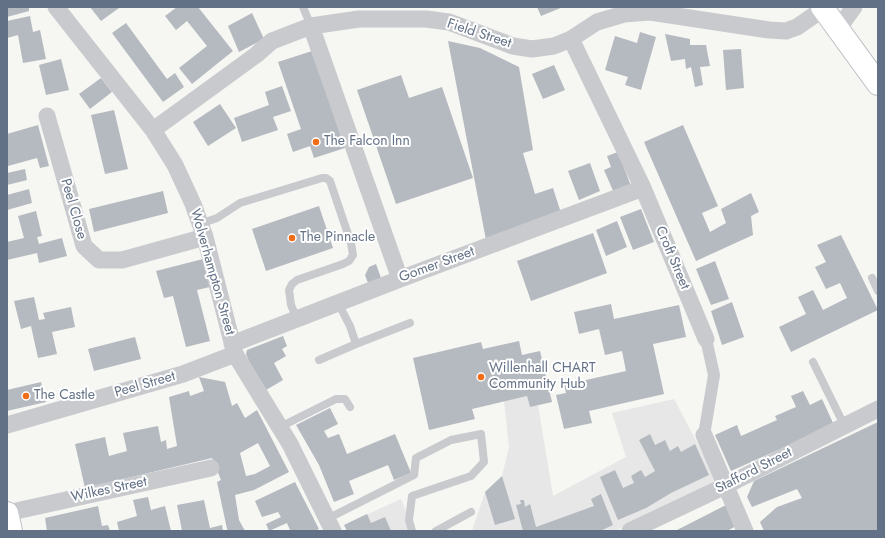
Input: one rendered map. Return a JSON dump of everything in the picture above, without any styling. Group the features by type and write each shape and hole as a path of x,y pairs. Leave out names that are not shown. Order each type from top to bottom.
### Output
{"main road":[{"path":"822,8 878,84"},
{"path":"7,513 11,531"}],"street":[{"name":"Wolverhampton Street","path":"56,7 153,130 175,164 194,204 203,230 234,349 290,444 330,525"},
{"path":"838,29 854,7"},
{"name":"Field Street","path":"153,130 256,55 272,41 311,26 359,19 449,15 513,46 532,48 554,46 571,39 597,22 624,14 650,12 769,30 786,31 797,27 822,8"},
{"path":"311,26 400,279"},
{"name":"Croft Street","path":"571,39 644,188 706,339 714,375 704,435 725,486 746,531"},
{"name":"Peel Close","path":"47,116 84,246 99,260 122,260 203,230"},
{"name":"Gomer Street","path":"234,349 297,319 644,188"},
{"name":"Peel Street","path":"7,425 183,374 234,349"},
{"name":"Stafford Street","path":"630,531 725,486 878,408"},
{"name":"Wilkes Street","path":"7,513 211,468"}],"lane":[{"path":"303,7 311,26"},
{"path":"203,230 217,218 240,204 322,178 326,178 330,181 351,243 353,255 349,261 343,264 297,280 292,284 289,290 291,304 297,319"},
{"path":"872,278 878,291"},
{"path":"338,303 350,326 356,344"},
{"path":"319,360 410,323"},
{"path":"813,362 844,425"},
{"path":"280,427 336,399 345,399 350,407"},
{"path":"330,525 414,475 416,458 451,440 481,434 484,462 471,476 412,496 408,520 412,531"},
{"path":"436,531 471,512"}],"shaded area":[{"path":"527,396 530,407 538,405 553,496 626,457 612,413 674,399 717,480 648,516 615,531 472,531 485,492 502,476 509,447 504,401"},
{"path":"401,499 414,531 347,531 344,525"}],"building":[{"path":"7,7 29,7 29,11 7,17"},
{"path":"90,7 118,7 119,8 101,21"},
{"path":"177,7 198,7 233,51 192,84 179,68 207,46 187,21 176,30 165,16"},
{"path":"537,7 563,7 541,16"},
{"path":"252,13 264,39 239,52 228,26"},
{"path":"30,16 33,32 40,30 46,59 23,63 18,35 7,38 7,21"},
{"path":"126,23 167,79 175,73 184,87 163,102 112,33"},
{"path":"640,32 656,37 641,90 625,85 628,77 605,70 615,36 637,43"},
{"path":"665,34 690,39 690,45 706,45 710,66 700,67 703,85 695,87 691,67 686,69 685,59 671,61"},
{"path":"448,41 480,48 519,67 533,150 523,153 535,194 553,188 561,213 486,240"},
{"path":"741,49 744,88 726,90 723,50"},
{"path":"312,51 345,148 314,158 310,146 293,152 287,134 301,129 278,62"},
{"path":"61,59 69,90 46,95 39,65"},
{"path":"554,65 565,90 543,99 532,74"},
{"path":"401,75 409,98 442,87 473,178 396,204 357,90"},
{"path":"101,78 112,92 90,109 79,94"},
{"path":"282,86 291,111 273,117 278,130 242,142 234,118 269,105 265,92"},
{"path":"220,104 236,128 208,146 193,122"},
{"path":"114,110 128,169 105,174 91,115"},
{"path":"38,125 49,166 40,168 37,158 8,166 7,134"},
{"path":"683,125 718,206 702,213 710,232 726,223 721,209 751,193 759,212 751,216 753,235 696,261 644,142"},
{"path":"618,152 631,186 614,193 604,170 611,167 607,156"},
{"path":"590,163 600,191 579,200 568,171"},
{"path":"25,169 27,180 7,185 7,173"},
{"path":"29,189 32,203 7,210 7,195"},
{"path":"163,191 168,213 94,232 89,209"},
{"name":"The Pinnacle","path":"319,206 333,248 266,271 252,229"},
{"path":"641,209 654,242 633,250 620,217"},
{"path":"36,211 42,236 37,237 39,244 62,238 67,256 39,263 37,253 7,260 7,242 24,238 18,216"},
{"path":"617,221 627,247 606,256 596,230"},
{"path":"593,233 607,273 531,301 517,261"},
{"path":"841,235 878,310 791,352 779,327 806,314 798,297 813,290 823,310 847,298 840,283 826,289 815,267 826,262 817,245"},
{"path":"203,259 210,287 197,290 210,341 186,347 173,296 164,298 156,271"},
{"path":"715,261 729,299 711,305 696,269"},
{"path":"376,264 381,278 368,283 365,275 369,267"},
{"path":"34,297 39,320 45,319 43,313 71,307 75,327 52,332 57,354 38,358 31,326 21,329 14,301"},
{"path":"732,302 744,337 722,345 711,311"},
{"path":"611,304 614,319 679,305 686,337 653,344 664,394 589,411 592,423 564,429 556,395 566,393 564,385 626,371 622,351 605,355 599,329 579,334 574,312"},
{"path":"283,336 287,346 282,349 286,356 274,363 283,380 266,390 250,364 246,354 247,350"},
{"path":"135,337 141,359 94,371 88,349"},
{"name":"Willenhall CHART Community Hub","path":"519,341 522,355 540,351 552,402 530,407 527,396 472,409 475,419 429,430 413,358 481,342 483,349"},
{"path":"199,377 225,382 232,406 237,403 245,418 257,410 289,472 254,490 235,495 239,520 245,531 228,531 227,529 217,482 221,480 212,458 85,488 75,444 105,437 109,456 127,451 123,433 158,426 161,442 166,440 167,449 177,446 169,397 189,391 190,396 204,391","holes":["258,443 270,466 255,474 246,476 240,453"]},
{"name":"The Castle","path":"41,382 46,402 7,411 7,390"},
{"path":"803,391 810,405 822,399 834,425 731,471 715,435 737,425 741,436 777,420 775,416 796,407 791,396"},
{"path":"330,408 338,424 324,431 328,438 339,434 347,454 395,434 411,473 394,480 388,465 349,481 354,494 334,502 319,465 296,425"},
{"path":"878,422 878,531 764,531 760,522 777,507 802,498 797,489 752,507 747,497 754,481"},
{"path":"650,434 655,445 665,440 670,451 678,446 681,452 695,444 709,475 671,493 646,508 618,520 600,477 615,470 623,488 634,483 631,476 641,470 645,477 655,471 639,440"},
{"path":"502,476 515,519 495,525 485,492"},
{"path":"295,482 319,529 315,531 287,531 290,530 287,523 269,531 266,524 281,517 278,512 262,517 255,501"},
{"path":"601,494 613,525 600,531 523,531 516,505 521,504 520,500 524,500 525,507 530,504 536,527 594,506 591,499"},
{"path":"148,497 151,510 165,506 171,531 119,531 117,522 137,516 133,500"},
{"path":"204,500 210,528 222,525 223,531 182,531 177,505"},
{"path":"726,505 736,526 727,531 675,531"},
{"path":"98,506 102,526 108,525 110,531 47,531 45,518"},
{"path":"367,514 371,523 385,517 391,531 347,531 344,525"}],"place":[{"name":"The Falcon Inn","path":"316,142"},
{"name":"The Pinnacle","path":"292,238"},
{"name":"Willenhall CHART Community Hub","path":"481,377"},
{"name":"The Castle","path":"26,396"}]}
